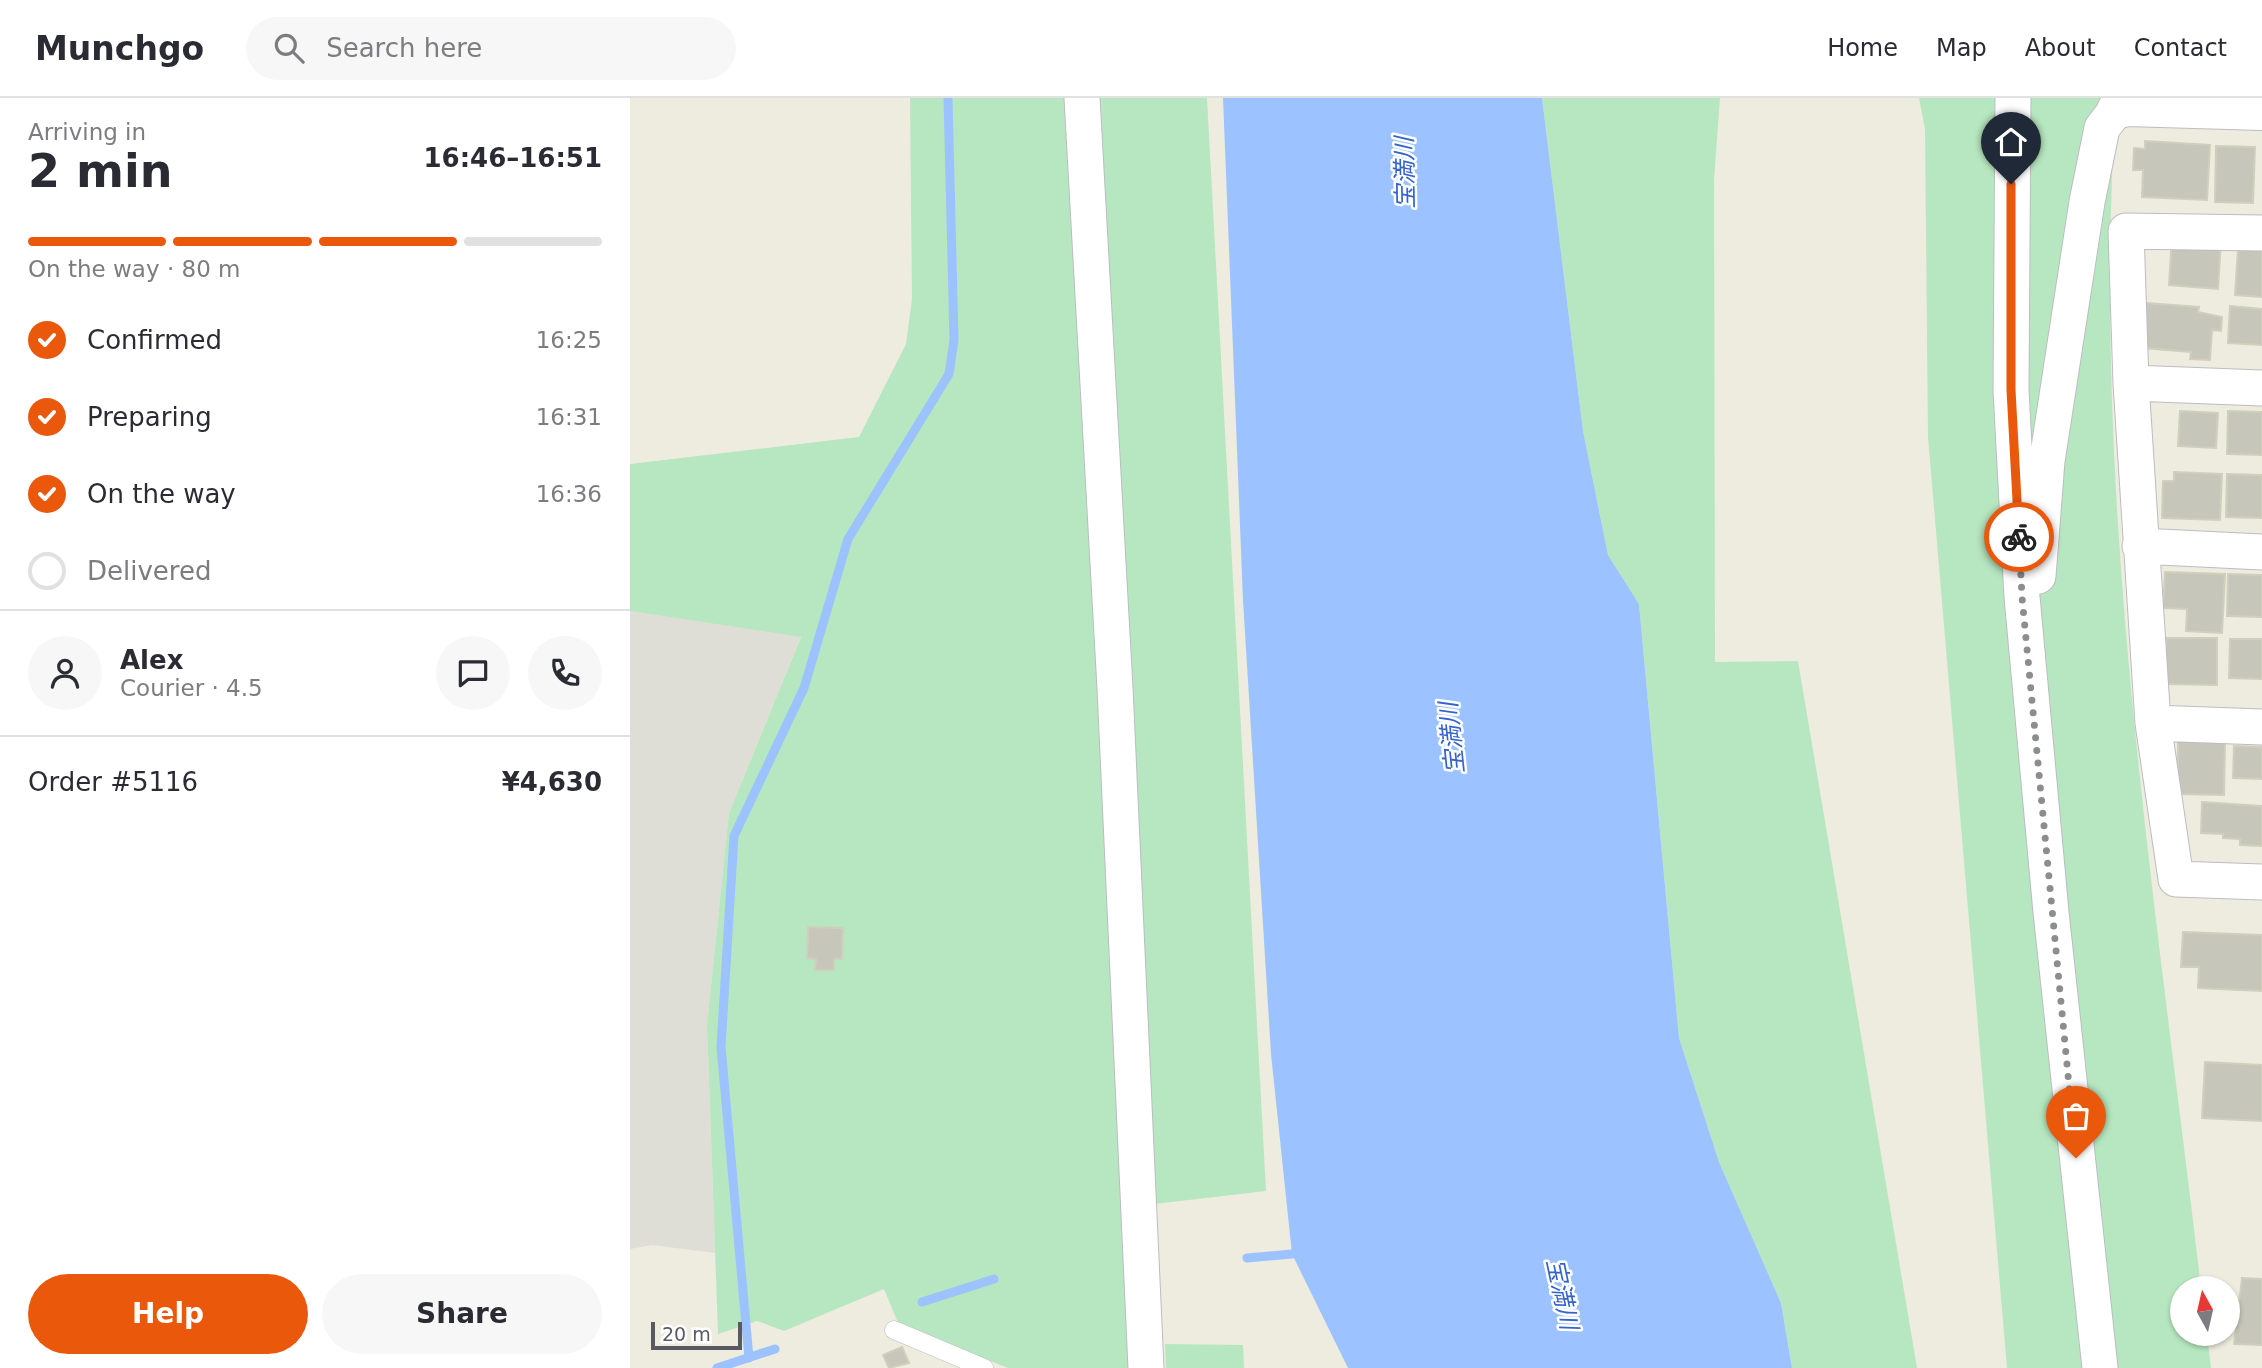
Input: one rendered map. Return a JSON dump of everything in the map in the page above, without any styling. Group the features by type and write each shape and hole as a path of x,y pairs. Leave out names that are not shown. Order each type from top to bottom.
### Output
{"street":[{"path":"1082,98 1116,702 1146,1368"},
{"path":"2012,98 2011,390 2022,597 2063,1035 2100,1368"},
{"path":"2022,597 2035,587 2040,569 2047,461 2087,202 2102,128 2116,110 2127,107 2262,111"},
{"path":"2262,233 2126,230 2131,383 2153,723 2176,878 2262,882"},
{"path":"2131,383 2262,388"},
{"path":"2140,546 2262,551"},
{"path":"2153,723 2262,727"}],"lane":[{"path":"894,1330 984,1368"}],"shaded area":[{"path":"630,611 801,636 729,813 707,1026 715,1253 652,1245 630,1249"}],"green space":[{"path":"910,98 1207,98 1266,1191 1154,1204 1129,1368 1008,1368 899,1325 884,1289 784,1331 757,1321 718,1334 707,1025 729,813 801,637 630,611 630,464 859,437 906,344 912,299"},
{"path":"1542,98 1720,98 1714,180 1715,662 1798,661 1917,1368 1792,1368 1781,1303 1719,1162 1679,1038 1639,604 1608,555 1583,431"},
{"path":"1919,98 2116,98 2110,247 2112,397 2119,546 2147,843 2200,1276 2170,1276 2170,1346 2208,1346 2211,1368 2007,1368 1928,437 1925,129"},
{"path":"1165,1344 1243,1345 1244,1368 1166,1368"}],"water":[{"name":"宝満川","path":"1223,98 1542,98 1583,431 1608,555 1639,604 1679,1038 1719,1162 1781,1303 1792,1368 1348,1368 1292,1254 1271,1054 1243,600"}],"building":[{"path":"2145,141 2210,145 2207,200 2142,197 2143,170 2133,170 2134,148 2145,149"},
{"path":"2216,146 2255,147 2253,203 2215,202"},
{"path":"2172,237 2221,240 2218,289 2169,285"},
{"path":"2238,248 2262,249 2262,297 2235,295"},
{"path":"2146,303 2199,307 2198,312 2222,317 2221,331 2212,330 2210,360 2190,359 2191,352 2143,348"},
{"path":"2230,306 2262,309 2262,345 2228,343"},
{"path":"2180,411 2218,413 2216,448 2178,446"},
{"path":"2228,411 2262,412 2262,455 2227,454"},
{"path":"2174,472 2222,474 2220,520 2162,518 2163,481 2174,481"},
{"path":"2227,474 2262,475 2262,518 2226,517"},
{"path":"2165,572 2225,574 2222,633 2186,631 2187,609 2163,608"},
{"path":"2228,574 2262,575 2262,617 2227,616"},
{"path":"2166,638 2217,638 2217,685 2166,684"},
{"path":"2230,639 2262,639 2262,679 2229,678"},
{"path":"2178,740 2225,741 2224,795 2178,794"},
{"path":"2234,746 2262,747 2262,779 2233,778"},
{"path":"2202,802 2262,806 2262,846 2240,845 2240,839 2223,838 2223,834 2201,833"},
{"path":"808,927 843,928 842,959 834,959 834,970 815,970 816,959 807,958"},
{"path":"2183,932 2262,935 2262,991 2198,988 2199,967 2181,967"},
{"path":"2205,1062 2262,1065 2262,1121 2202,1118"},
{"path":"2242,1278 2262,1279 2262,1345 2240,1344"},
{"path":"902,1347 909,1363 889,1368 883,1355"}],"waterway":[{"path":"749,1358 721,1047 734,836 804,688 848,539 949,374 954,340 948,98"},
{"path":"1247,1258 1292,1254"},
{"path":"922,1302 994,1279"},
{"path":"717,1368 775,1349"}],"way so far":[{"path":"2019,537 2022,597 2076,1158"}],"route":[{"path":"2011,184 2011,390 2019,537"}]}
